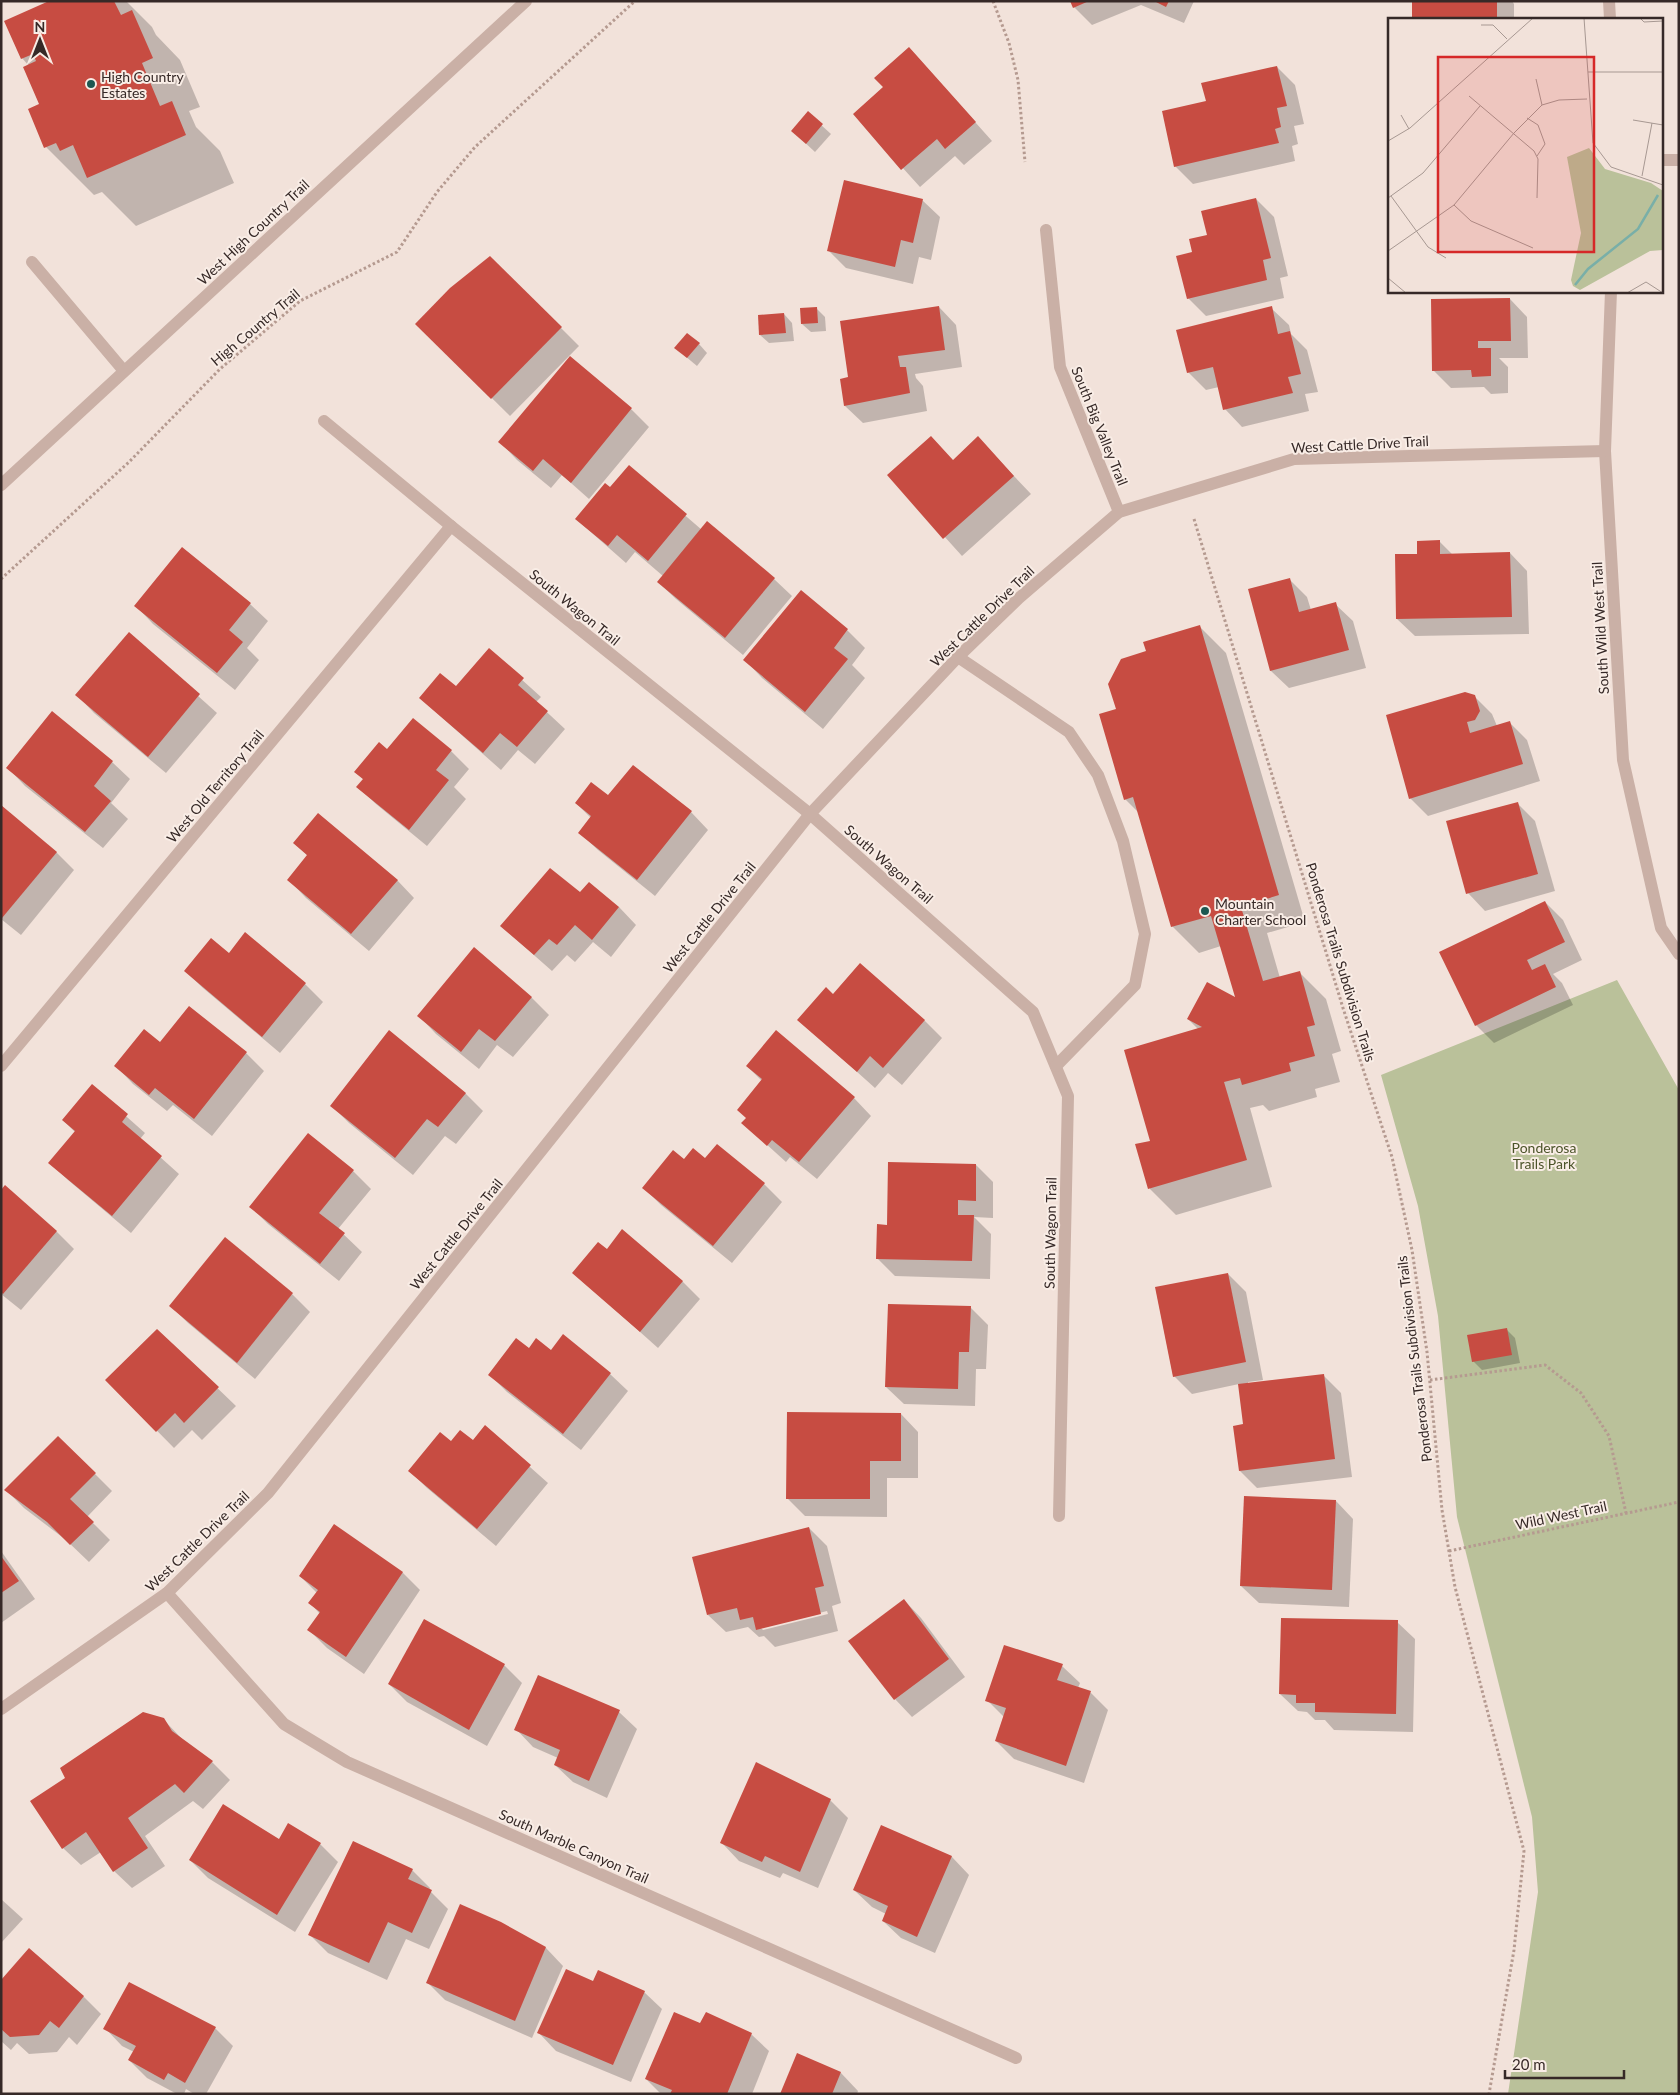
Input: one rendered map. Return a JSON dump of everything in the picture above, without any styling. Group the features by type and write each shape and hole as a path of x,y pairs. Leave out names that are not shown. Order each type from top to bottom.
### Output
{"street":[{"name":"West High Country Trail","path":"1,485 526,1"},
{"path":"1609,1 1610,18"},
{"path":"1662,160 1679,160"},
{"name":"South Big Valley Trail","path":"1046,230 1060,367 1119,512"},
{"path":"32,262 124,371"},
{"name":"South Wild West Trail","path":"1611,292 1605,451 1624,760 1661,928 1679,954"},
{"name":"South Wagon Trail","path":"324,421 451,526 810,814 1033,1012 1068,1096 1059,1516"},
{"name":"West Cattle Drive Trail","path":"1,1709 167,1594 268,1493 810,814 958,657 1019,598 1119,512 1294,460 1605,451"},
{"name":"West Old Territory Trail","path":"1,1066 451,526"},
{"path":"958,657 1068,732 1098,775 1122,841 1145,934 1136,985 1056,1066"},
{"name":"South Marble Canyon Trail","path":"167,1594 284,1724 347,1762 1016,2058"}],"path":[{"name":"High Country Trail","path":"1,580 129,462 220,369 300,301 397,252 438,192 475,147 635,1"},
{"path":"993,1 1009,43 1018,80 1025,162"},
{"name":"Ponderosa Trails Subdivision Trails","path":"1186,492 1343,1008 1392,1157 1412,1250 1430,1380 1442,1510 1455,1587 1524,1851 1514,1950 1489,2094"},
{"path":"1430,1380 1545,1365 1581,1393 1610,1436 1626,1513"},
{"name":"Wild West Trail","path":"1449,1551 1679,1502"}],"green space":[{"name":"Ponderosa Trails Park","path":"1617,980 1679,1090 1679,2094 1508,2094 1538,1892 1532,1817 1457,1517 1438,1316 1418,1206 1381,1075"}],"building":[{"name":"High Country Estates","path":"49,1 114,1 121,15 132,10 153,58 142,63 160,106 172,101 186,135 87,178 73,145 60,151 56,143 44,148 28,109 39,104 23,67 36,61 33,54 21,59 4,21"},
{"path":"1070,1 1089,1 1073,8"},
{"path":"1154,1 1169,1 1166,7"},
{"path":"1412,1 1497,1 1497,18 1412,18"},
{"path":"909,47 976,122 945,149 937,139 901,170 853,114 883,87 874,78"},
{"path":"1277,66 1287,106 1277,108 1281,127 1275,129 1279,143 1174,167 1162,111 1206,101 1201,83"},
{"path":"808,111 823,124 806,144 791,131"},
{"path":"844,180 923,199 913,243 901,240 895,267 827,251"},
{"path":"1256,198 1271,258 1263,260 1267,280 1187,299 1176,256 1192,252 1189,239 1207,235 1201,211"},
{"path":"490,256 562,327 491,399 415,324 450,288"},
{"path":"1510,298 1511,341 1478,341 1478,348 1491,348 1491,376 1472,377 1471,370 1432,371 1431,299"},
{"path":"939,306 945,350 898,356 900,367 906,367 910,393 844,406 840,379 848,377 840,321"},
{"path":"1272,306 1278,334 1290,331 1301,374 1288,377 1293,393 1223,410 1213,367 1187,373 1176,330"},
{"path":"817,307 818,323 801,324 800,308"},
{"path":"784,313 786,333 759,335 758,315"},
{"path":"687,333 700,343 687,358 674,348"},
{"path":"570,356 632,408 571,483 543,459 533,471 498,442"},
{"path":"931,436 953,460 978,436 1014,476 943,539 887,475"},
{"path":"629,465 687,514 648,561 617,535 608,546 575,519 605,483 610,487"},
{"path":"707,521 775,578 725,638 657,582"},
{"path":"1440,540 1440,554 1510,552 1512,617 1396,619 1395,554 1417,554 1417,541"},
{"path":"182,547 251,603 229,630 243,642 217,673 134,606"},
{"path":"1290,578 1299,612 1336,602 1349,650 1270,671 1248,589"},
{"path":"801,590 848,629 834,648 848,659 805,712 743,660"},
{"name":"Mountain Charter School","path":"1200,625 1279,895 1241,907 1263,981 1300,971 1315,1025 1307,1027 1315,1056 1289,1063 1291,1071 1242,1085 1240,1078 1224,1082 1247,1160 1148,1189 1135,1144 1150,1141 1124,1050 1202,1027 1187,1019 1207,982 1235,997 1211,916 1171,927 1133,797 1124,800 1099,714 1116,709 1108,684 1121,659 1146,651 1143,642"},
{"path":"129,632 200,694 148,757 75,695"},
{"path":"489,648 524,678 518,685 548,711 517,747 500,733 483,753 419,698 440,673 456,686"},
{"path":"1465,692 1475,695 1480,711 1475,720 1467,722 1470,733 1510,721 1523,764 1409,799 1386,715"},
{"path":"52,711 113,761 94,786 111,801 85,832 6,768"},
{"path":"413,718 452,750 436,770 449,780 409,830 356,787 363,779 354,772 379,742 387,749"},
{"path":"633,765 692,811 637,880 578,833 591,816 575,803 591,782 608,795"},
{"path":"1518,802 1538,874 1466,894 1446,821"},
{"path":"1,805 57,852 2,918 1,917"},
{"path":"318,813 398,880 351,934 287,880 307,855 293,843"},
{"path":"550,868 580,892 589,882 619,907 592,940 575,925 557,945 549,939 534,955 500,926"},
{"path":"1545,901 1565,942 1527,960 1532,970 1545,964 1556,987 1475,1026 1439,952"},
{"path":"245,932 306,983 262,1037 184,971 211,938 229,953"},
{"path":"474,947 532,997 495,1041 479,1029 461,1052 417,1016"},
{"path":"860,963 925,1020 883,1068 870,1056 857,1072 797,1020 826,987 833,994"},
{"path":"189,1006 247,1052 194,1119 155,1088 149,1095 114,1066 144,1029 160,1042"},
{"path":"389,1030 466,1093 438,1127 427,1119 395,1158 330,1106"},
{"path":"776,1030 855,1097 799,1162 772,1140 767,1146 741,1123 746,1118 737,1110 762,1079 746,1066"},
{"path":"92,1084 128,1114 122,1122 162,1156 112,1216 48,1163 75,1131 62,1120"},
{"path":"308,1133 354,1170 319,1213 345,1233 320,1264 249,1207"},
{"path":"717,1144 765,1183 713,1246 642,1188 673,1150 684,1159 693,1148 705,1158"},
{"path":"888,1162 976,1164 976,1201 958,1200 958,1215 974,1215 972,1261 876,1259 877,1224 887,1225"},
{"path":"5,1185 57,1231 3,1294 1,1292 1,1190"},
{"path":"622,1229 683,1281 640,1332 572,1273 598,1242 607,1249"},
{"path":"225,1237 293,1293 237,1363 169,1306"},
{"path":"1228,1273 1246,1362 1173,1377 1155,1287"},
{"path":"888,1304 971,1306 969,1352 959,1352 958,1389 885,1387"},
{"path":"1507,1328 1512,1355 1472,1362 1467,1335"},
{"path":"157,1329 219,1387 184,1423 175,1413 156,1432 105,1380"},
{"path":"563,1334 611,1373 563,1434 488,1375 516,1338 529,1348 536,1338 551,1350"},
{"path":"1324,1374 1335,1459 1239,1471 1233,1426 1243,1424 1238,1384"},
{"path":"787,1412 901,1413 901,1461 870,1461 870,1499 786,1499"},
{"path":"485,1425 531,1465 477,1529 408,1471 440,1432 451,1441 460,1430 473,1440"},
{"path":"58,1436 96,1473 70,1499 94,1522 70,1545 47,1522 4,1490"},
{"path":"1244,1496 1336,1500 1332,1590 1240,1586"},
{"path":"334,1524 403,1572 346,1657 307,1630 320,1612 308,1603 318,1590 299,1576"},
{"path":"809,1527 824,1586 815,1588 821,1614 756,1630 753,1617 740,1620 737,1608 707,1615 692,1557"},
{"path":"1,1556 19,1581 1,1593"},
{"path":"904,1599 949,1659 894,1700 848,1641"},
{"path":"1281,1618 1398,1620 1396,1714 1315,1712 1315,1703 1296,1703 1296,1695 1279,1694"},
{"path":"424,1619 505,1664 469,1730 388,1684"},
{"path":"1004,1645 1063,1664 1057,1680 1091,1691 1066,1766 995,1741 1006,1708 985,1701"},
{"path":"538,1675 620,1710 589,1781 554,1765 560,1750 514,1730"},
{"path":"143,1712 164,1718 172,1731 213,1761 184,1793 175,1784 128,1818 148,1848 113,1872 86,1832 62,1849 30,1801 65,1778 60,1768"},
{"path":"756,1762 831,1799 800,1872 765,1856 762,1862 720,1843"},
{"path":"223,1804 279,1839 288,1823 321,1843 277,1915 189,1860"},
{"path":"881,1825 952,1856 917,1937 882,1921 888,1906 853,1890"},
{"path":"353,1841 413,1869 408,1879 432,1890 412,1933 388,1922 369,1963 308,1935"},
{"path":"460,1904 501,1922 546,1947 515,2021 426,1983"},
{"path":"29,1948 84,1996 59,2028 50,2021 39,2035 10,2037 1,2029 1,1980"},
{"path":"566,1969 593,1981 598,1970 645,1991 613,2065 537,2033"},
{"path":"129,1982 216,2027 185,2083 168,2073 164,2080 128,2060 136,2046 103,2029"},
{"path":"674,2012 700,2023 706,2012 752,2033 727,2094 670,2094 672,2090 645,2079"},
{"path":"797,2053 841,2072 832,2094 780,2094"}],"place":[{"name":"High Country Estates","path":"91,84"},
{"name":"Mountain Charter School","path":"1205,911"}]}
